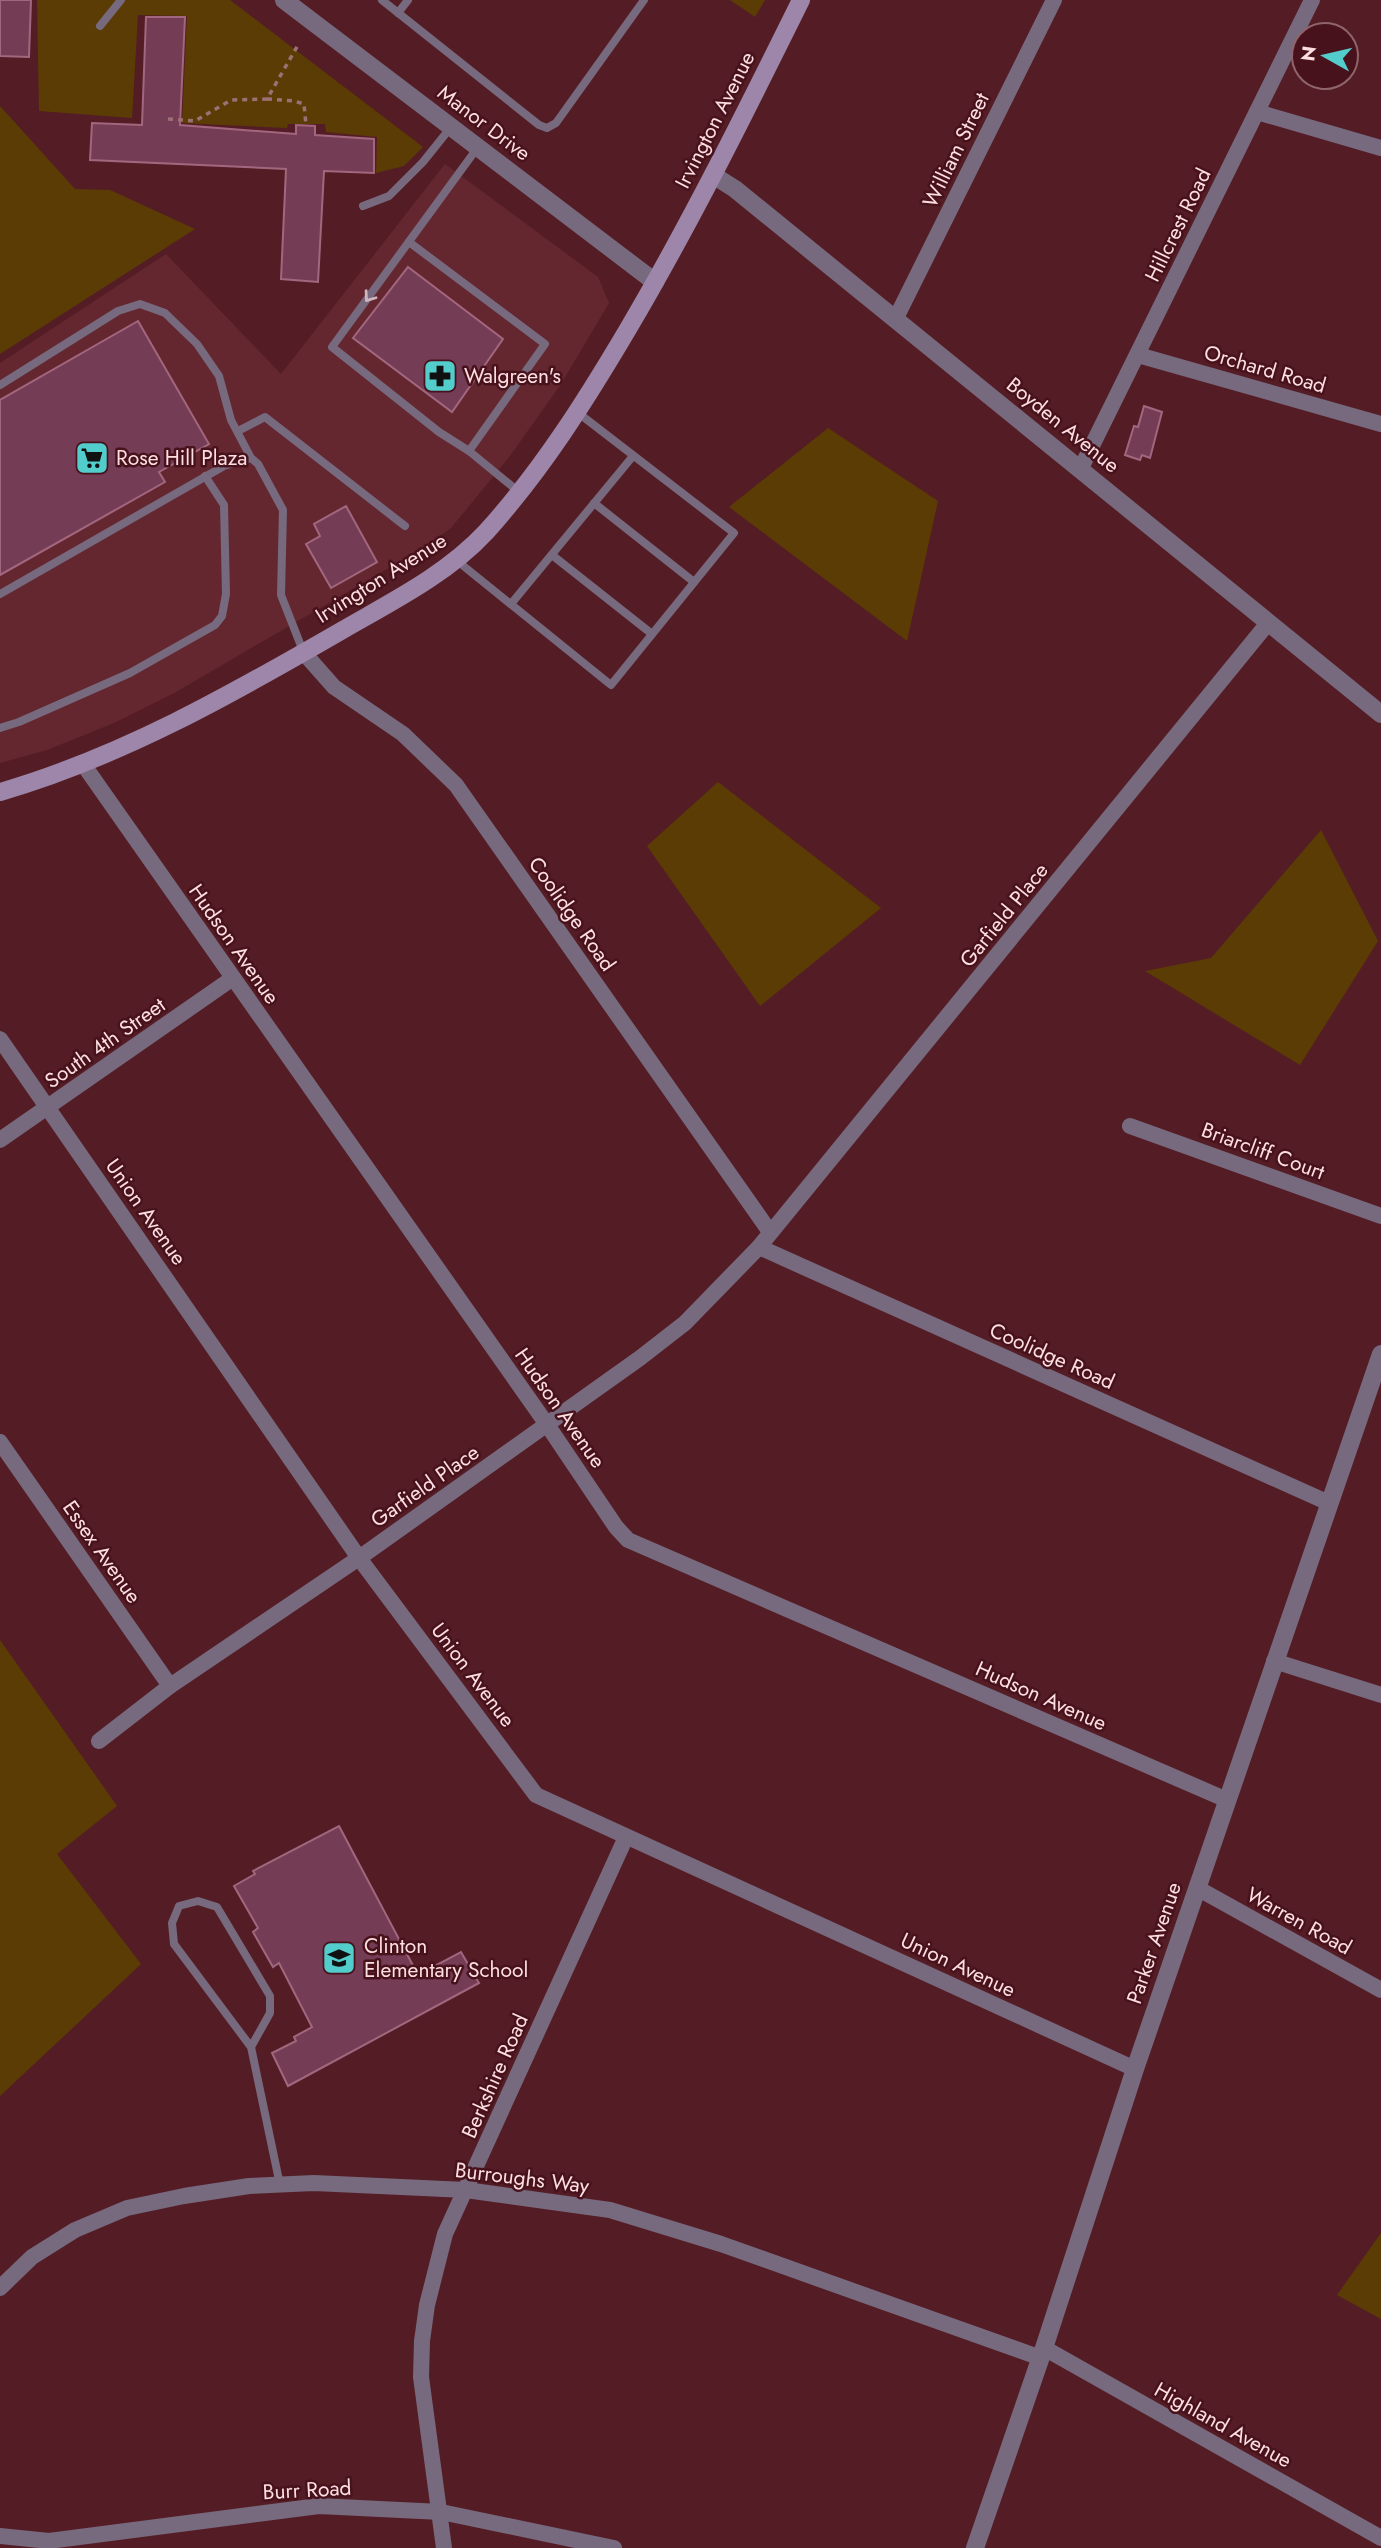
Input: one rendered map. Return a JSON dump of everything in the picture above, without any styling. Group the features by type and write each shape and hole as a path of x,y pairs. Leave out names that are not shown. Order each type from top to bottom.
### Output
{"main road":[{"name":"Irvington Avenue","path":"0,792 83,764 182,719 304,653 412,590 456,559 484,534 519,492 577,412 655,282 713,175 801,0"}],"street":[{"name":"Manor Drive","path":"284,0 655,282"},
{"name":"William Street","path":"896,318 1054,0"},
{"name":"Hillcrest Road","path":"1081,468 1312,0"},
{"path":"1257,112 1381,148"},
{"name":"Boyden Avenue","path":"713,175 736,189 896,318 1381,714"},
{"name":"Orchard Road","path":"1138,355 1381,424"},
{"name":"Garfield Place","path":"99,1741 170,1686 548,1426 685,1324 759,1247 1268,623"},
{"name":"Coolidge Road","path":"304,653 334,687 403,734 456,785 770,1233"},
{"name":"Hudson Avenue","path":"83,764 616,1527 628,1539 1227,1800"},
{"name":"South 4th Street","path":"0,1140 233,978"},
{"name":"Union Avenue","path":"0,1039 359,1558 536,1795 1135,2069"},
{"name":"Briarcliff Court","path":"1130,1126 1381,1216"},
{"name":"Coolidge Road","path":"759,1247 1329,1503"},
{"name":"Parker Avenue","path":"975,2548 1043,2353 1135,2069 1381,1354"},
{"name":"Essex Avenue","path":"0,1442 170,1686"},
{"path":"1274,1661 1381,1695"},
{"name":"Berkshire Road","path":"444,2548 421,2377 422,2341 431,2287 445,2234 626,1837"},
{"name":"Warren Road","path":"1197,1888 1381,1990"},
{"name":"Burroughs Way","path":"0,2288 32,2257 75,2230 127,2208 184,2196 249,2186 314,2183 466,2190 610,2210 721,2244 1043,2353"},
{"name":"Highland Avenue","path":"1043,2353 1381,2538"},
{"name":"Burr Road","path":"0,2536 59,2540 319,2506 441,2512 614,2548"}],"lane":[{"path":"100,26 121,0"},
{"path":"382,0 539,125 547,128 556,123 644,0"},
{"path":"398,13 408,0"},
{"path":"363,206 389,196 423,162 451,127"},
{"path":"478,147 332,347 519,492"},
{"path":"409,242 545,344 469,451"},
{"path":"0,385 118,311 140,304 165,313 197,344 219,376 237,432 283,510 281,595 304,653"},
{"path":"456,559 611,685 734,533 577,412"},
{"path":"237,432 265,417 405,526"},
{"path":"511,604 633,456"},
{"path":"0,594 224,466 251,458"},
{"path":"0,728 130,673 215,625 222,616 226,594 224,505 205,477"},
{"path":"594,503 694,582"},
{"path":"552,555 652,634"},
{"path":"251,2047 270,2013 270,1996 217,1907 198,1901 179,1906 172,1923 174,1944 251,2047 279,2185"}],"path":[{"path":"267,99 298,45"},
{"path":"168,119 195,121 231,100 267,99 304,104 306,125"}],"shaded area":[{"path":"37,0 230,0 423,147 404,166 376,173 377,137 326,132 325,124 288,124 287,128 182,123 187,16 138,15 132,118 39,111"},
{"path":"730,0 765,0 755,17"},
{"path":"0,106 75,189 110,190 195,229 0,354"},
{"path":"445,164 598,277 609,303 561,384 510,456 451,528 423,548 176,692 114,723 47,750 0,763 0,363 166,254 281,374"},
{"path":"828,428 938,501 907,641 729,507"},
{"path":"718,782 881,908 760,1006 647,846"},
{"path":"1321,830 1378,941 1300,1065 1145,971 1211,958"},
{"path":"0,1640 117,1806 57,1854 141,1964 0,2096"},
{"path":"1381,2233 1381,2319 1337,2295"}],"building":[{"path":"0,0 31,0 29,57 0,56"},
{"path":"146,17 185,17 180,125 296,134 296,125 315,126 315,135 374,139 374,173 324,171 318,282 281,279 286,169 90,160 92,123 142,125"},
{"name":"Walgreen's","path":"408,267 503,339 452,412 353,338"},
{"name":"Rose Hill Plaza","path":"138,321 209,444 159,472 165,482 0,575 0,400"},
{"path":"1144,406 1162,412 1150,458 1142,455 1140,460 1125,455"},
{"path":"346,506 377,562 331,588 306,544 320,536 314,524"},
{"name":"Clinton Elementary School","path":"339,1826 418,1975 461,1952 479,1983 288,2086 272,2053 296,2041 294,2037 312,2027 279,1963 273,1967 253,1932 258,1928 234,1886 255,1874 253,1871"}],"place":[{"name":"Walgreen's","path":"440,376"},
{"name":"Rose Hill Plaza","path":"92,458"},
{"name":"Clinton Elementary School","path":"339,1958"}]}
